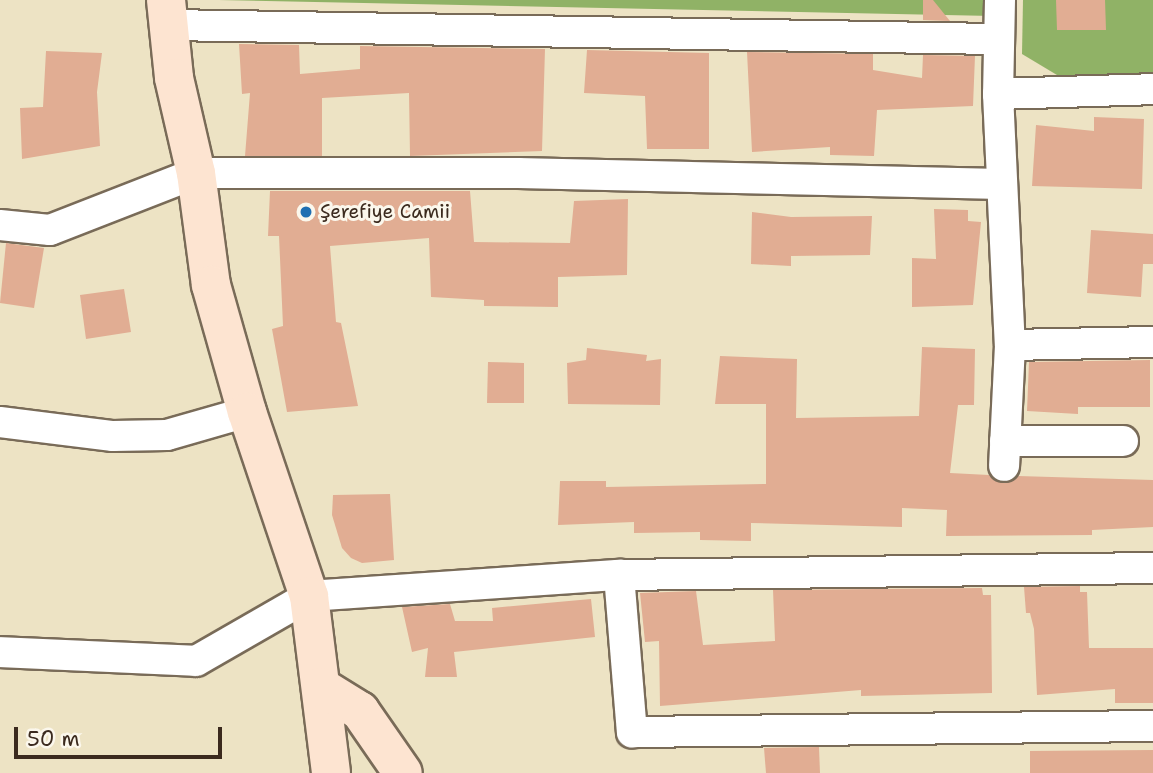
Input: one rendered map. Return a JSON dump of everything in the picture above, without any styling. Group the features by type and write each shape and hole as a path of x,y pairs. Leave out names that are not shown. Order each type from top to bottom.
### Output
{"main road":[{"path":"167,12 174,78 196,173 211,285 247,412 309,597 331,773"},
{"path":"321,688 360,711 403,773"}],"street":[{"path":"1000,0 998,94 1010,345 1005,454 1123,441"},
{"path":"167,12 999,39"},
{"path":"998,94 1153,89"},
{"path":"0,225 50,230 196,173 518,173 1002,184"},
{"path":"1010,345 1153,342"},
{"path":"0,422 113,436 167,435 247,412"},
{"path":"0,652 196,661 309,597 619,575 1153,568"},
{"path":"619,575 632,732 1153,726"}],"green space":[{"path":"218,0 993,0 993,16"},
{"path":"1023,0 1153,0 1153,75 1057,75 1022,54"}],"building":[{"path":"923,0 933,0 950,21 923,20"},
{"path":"1056,0 1105,0 1106,30 1057,30"},
{"path":"239,44 299,45 300,74 360,69 360,46 545,49 542,151 410,156 409,93 322,98 322,156 245,156 250,93 242,94"},
{"path":"587,50 709,53 709,149 647,149 645,96 584,93"},
{"path":"46,51 102,53 97,92 100,146 22,159 20,108 43,107"},
{"path":"747,52 873,54 873,70 922,78 923,55 975,56 973,106 877,110 874,156 830,155 830,147 752,152"},
{"path":"1094,117 1144,119 1142,189 1032,186 1036,125 1094,131"},
{"path":"270,191 470,191 474,242 570,243 574,201 628,199 627,275 558,277 558,307 484,306 484,300 431,297 429,238 330,246 336,322 341,323 358,406 287,412 272,329 283,326 279,236 268,236"},
{"path":"934,209 968,210 968,221 981,222 973,305 912,307 912,258 936,259"},
{"path":"752,212 791,217 872,216 870,255 791,256 791,266 751,264"},
{"path":"1091,230 1153,234 1153,264 1143,264 1141,297 1087,293"},
{"path":"6,243 44,248 34,308 0,303"},
{"path":"124,289 131,332 86,339 80,295"},
{"path":"922,347 975,349 974,405 958,405 950,473 989,475 1004,483 1018,476 1153,480 1153,527 1092,530 1092,535 946,536 947,510 902,508 902,527 751,523 751,541 700,540 700,532 634,533 634,522 558,525 560,481 606,481 606,487 766,484 766,404 715,404 720,356 797,359 796,418 919,416"},
{"path":"587,348 647,355 646,361 661,359 660,405 568,404 567,363 586,360"},
{"path":"1150,360 1150,407 1078,407 1078,414 1027,411 1029,362"},
{"path":"488,362 524,363 524,403 487,403"},
{"path":"390,494 394,560 362,563 351,558 342,548 332,515 333,495"},
{"path":"1080,586 1080,592 1087,592 1089,648 1153,648 1153,703 1115,703 1115,689 1037,695 1034,629 1030,613 1026,613 1024,587"},
{"path":"982,588 983,595 991,595 992,693 861,696 861,690 660,706 659,641 645,642 640,593 696,591 703,645 775,641 773,590"},
{"path":"591,599 595,637 454,652 457,677 425,677 428,648 412,652 402,607 450,604 455,621 493,621 492,608"},
{"path":"819,747 820,773 766,773 764,748"},
{"path":"1153,750 1153,773 1030,773 1030,751"}],"place":[{"name":"Şerefiye Camii","path":"306,212"}]}
